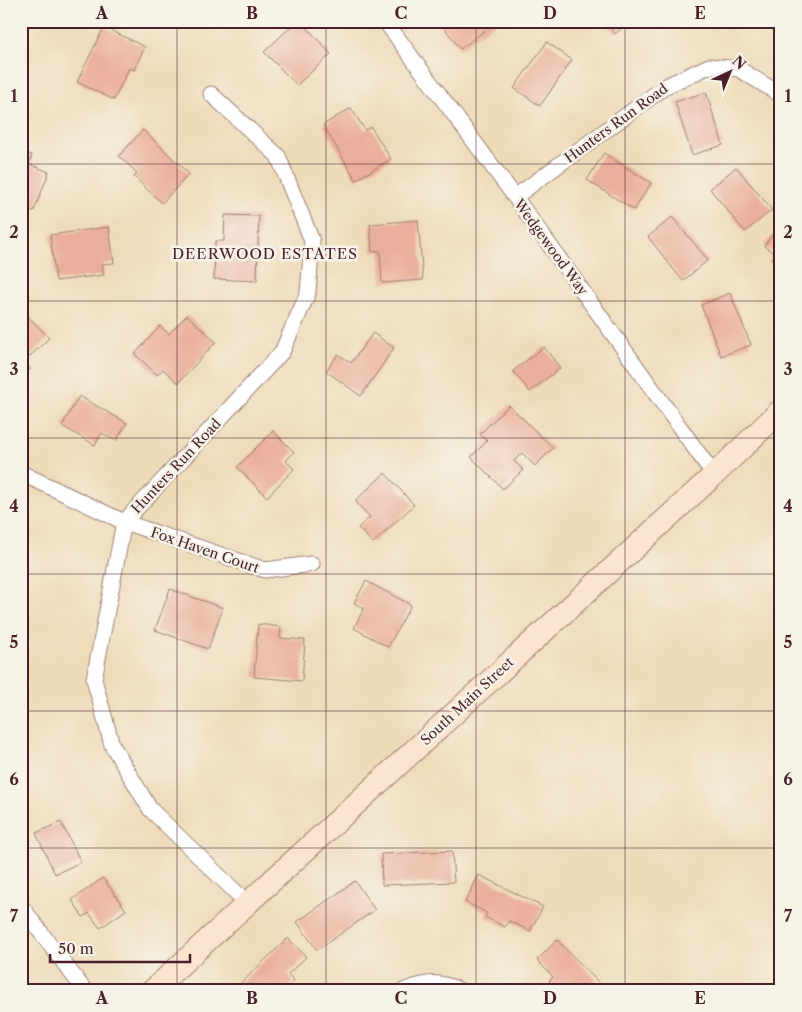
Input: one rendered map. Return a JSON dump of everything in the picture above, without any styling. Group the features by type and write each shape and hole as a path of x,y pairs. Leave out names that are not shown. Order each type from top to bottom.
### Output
{"street":[{"name":"Wedgewood Way","path":"385,21 515,197 714,475"},
{"name":"Hunters Run Road","path":"515,197 666,86 709,66 739,69 780,94"},
{"name":"Hunters Run Road","path":"211,94 278,156 312,241 308,293 282,352 124,522 94,679 112,745 150,809 247,903"},
{"name":"South Main Street","path":"152,991 714,475 781,410"},
{"name":"Fox Haven Court","path":"21,473 124,522 265,570 312,564"},
{"path":"21,906 85,991"},
{"path":"403,991 423,983 447,984 461,991"}],"building":[{"path":"297,21 301,21 331,54 297,85 264,52"},
{"path":"443,21 498,21 460,49 441,23"},
{"path":"604,21 630,21 615,34"},
{"path":"104,27 145,47 134,70 129,68 114,100 77,82"},
{"path":"547,42 572,60 540,106 514,88"},
{"path":"706,92 723,145 692,155 675,102"},
{"path":"351,108 365,130 371,127 391,159 356,180 323,125"},
{"path":"143,130 189,174 162,203 134,177 137,173 119,156"},
{"path":"21,152 32,155 29,164 49,172 34,211 21,207"},
{"path":"604,153 651,183 634,210 587,180"},
{"path":"736,167 772,210 745,232 710,189"},
{"path":"225,215 259,216 257,281 214,279 215,241 224,241"},
{"path":"672,217 708,260 683,281 648,237"},
{"path":"418,220 423,280 382,283 380,251 372,252 370,224"},
{"path":"779,226 781,227 781,266 771,259 775,254 764,246"},
{"path":"109,227 114,263 102,264 104,275 56,281 50,235"},
{"path":"730,293 751,345 721,356 701,305"},
{"path":"27,315 49,338 24,362 31,369 21,378 21,321"},
{"path":"187,315 216,342 178,383 163,369 157,375 135,354 160,326 169,334"},
{"path":"373,333 394,348 361,396 326,371 338,354 351,363"},
{"path":"544,347 560,368 530,392 513,371"},
{"path":"79,396 127,423 116,441 102,433 95,445 62,426"},
{"path":"509,405 553,448 535,466 522,453 514,461 523,470 503,489 471,457 487,441 480,434"},
{"path":"273,431 294,452 286,461 294,469 267,497 237,467"},
{"path":"385,473 414,505 373,543 358,528 370,517 355,501"},
{"path":"366,581 411,605 388,647 354,628 364,608 354,603"},
{"path":"170,589 223,608 208,649 155,630"},
{"path":"258,624 281,627 280,638 305,640 302,681 254,677"},
{"path":"61,822 81,862 55,874 36,833"},
{"path":"452,851 454,882 382,885 381,854"},
{"path":"479,875 543,907 530,931 509,921 505,927 485,917 487,913 465,902"},
{"path":"103,878 126,910 100,928 89,913 83,917 72,900"},
{"path":"355,881 375,910 317,950 297,922"},
{"path":"288,938 306,957 288,974 294,981 284,991 240,991 237,987"},
{"path":"557,940 607,991 558,991 549,981 553,977 537,960"}],"district":[{"name":"DEERWOOD ESTATES","path":"265,253"}]}
